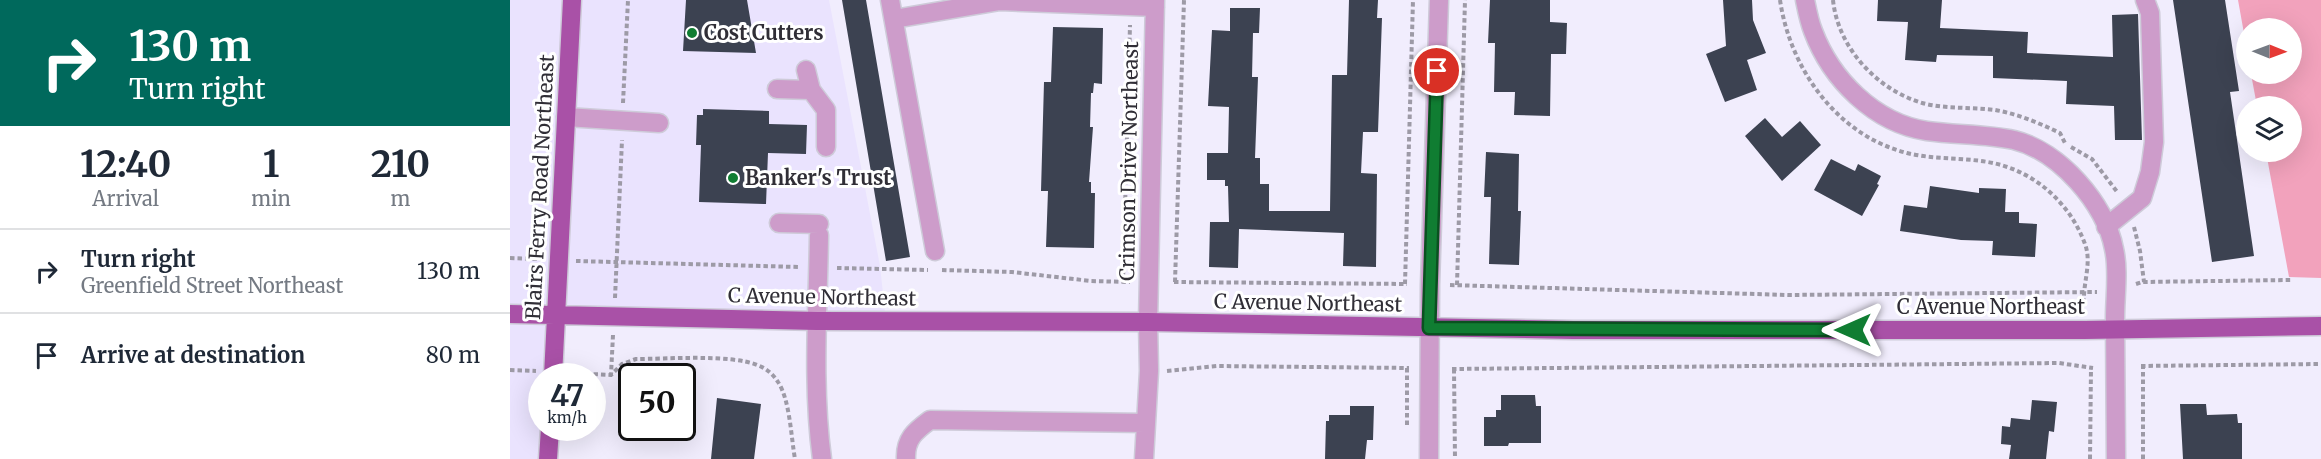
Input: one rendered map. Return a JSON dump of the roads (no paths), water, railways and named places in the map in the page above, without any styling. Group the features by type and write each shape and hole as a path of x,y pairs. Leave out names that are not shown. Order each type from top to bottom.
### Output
{"main road":[{"name":"Blairs Ferry Road Northeast","path":"554,363 572,0"},
{"name":"C Avenue Northeast","path":"510,314 817,321 1148,322 1429,328 2115,329 2321,326"},
{"path":"548,459 549,441"}],"street":[{"path":"890,0 935,251"},
{"path":"1429,459 1429,328 1439,0"},
{"path":"1805,0 1812,30 1828,63 1857,97 1889,120 1925,131 2015,140 2043,154 2070,172 2088,194 2106,227 2114,249 2116,459"},
{"path":"2106,227 2142,198 2150,172 2154,142 2150,14 2145,0"},
{"path":"894,19 1000,1 1130,6 1155,3"},
{"name":"Crimson Drive Northeast","path":"1144,459 1149,371 1155,3"},
{"path":"806,70 811,90 826,110 826,147"},
{"path":"777,89 811,90"},
{"path":"566,117 659,123"},
{"path":"779,223 819,229 817,406 822,459"},
{"path":"906,459 909,438 930,420 1146,423"}],"place":[{"name":"Cost Cutters","path":"692,33"},
{"name":"Banker's Trust","path":"733,178"}]}
